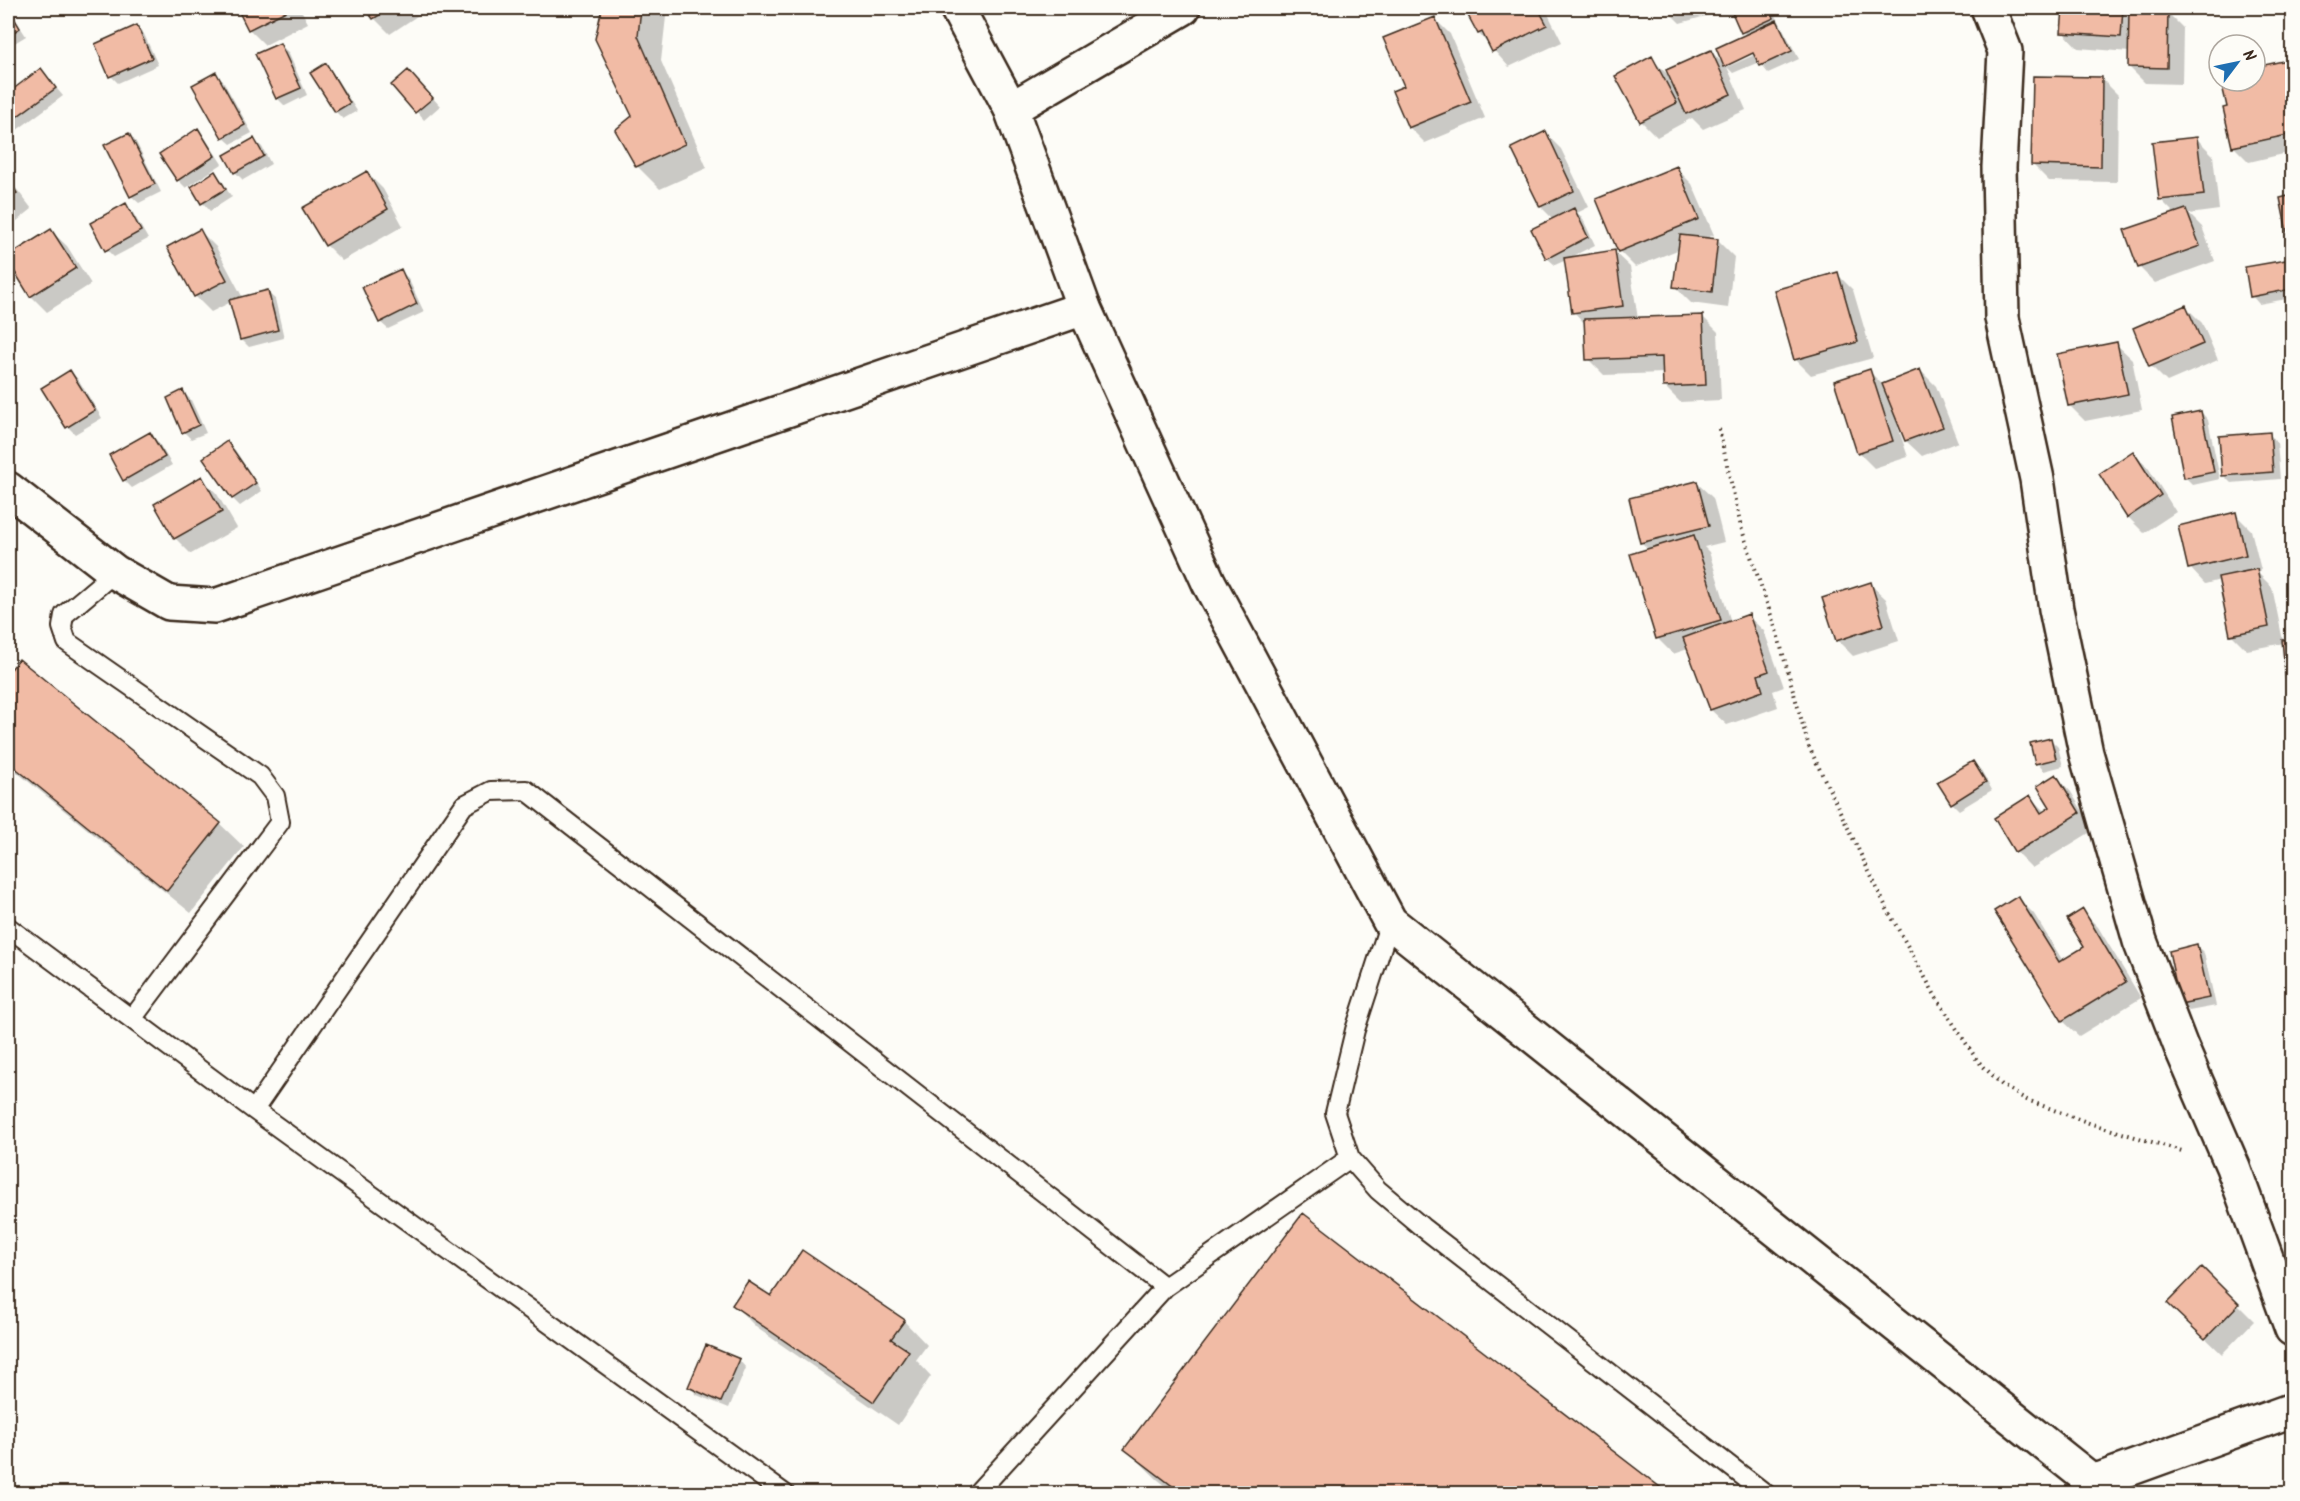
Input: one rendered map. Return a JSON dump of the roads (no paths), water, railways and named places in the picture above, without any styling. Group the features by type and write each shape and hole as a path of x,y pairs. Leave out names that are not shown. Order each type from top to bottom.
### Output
{"street":[{"path":"957,8 1011,109 1084,308 1209,583 1390,922 2040,1438 2094,1490 2292,1410"},
{"path":"1011,109 1183,8"},
{"path":"1988,8 2005,51 1999,167 2002,318 2037,478 2056,609 2084,742 2140,941 2181,1047 2233,1167 2292,1329"},
{"path":"8,489 115,572 169,603 215,606 1084,308"}],"lane":[{"path":"115,572 64,615 62,627 67,642 260,776 275,796 280,822 132,1019"},
{"path":"254,1110 464,805 491,791 526,790 1165,1287"},
{"path":"1390,922 1355,1030 1335,1113 1350,1158 1378,1190 1422,1227 1766,1494"},
{"path":"8,927 254,1110 784,1494"},
{"path":"976,1494 1165,1287 1350,1158"}]}
